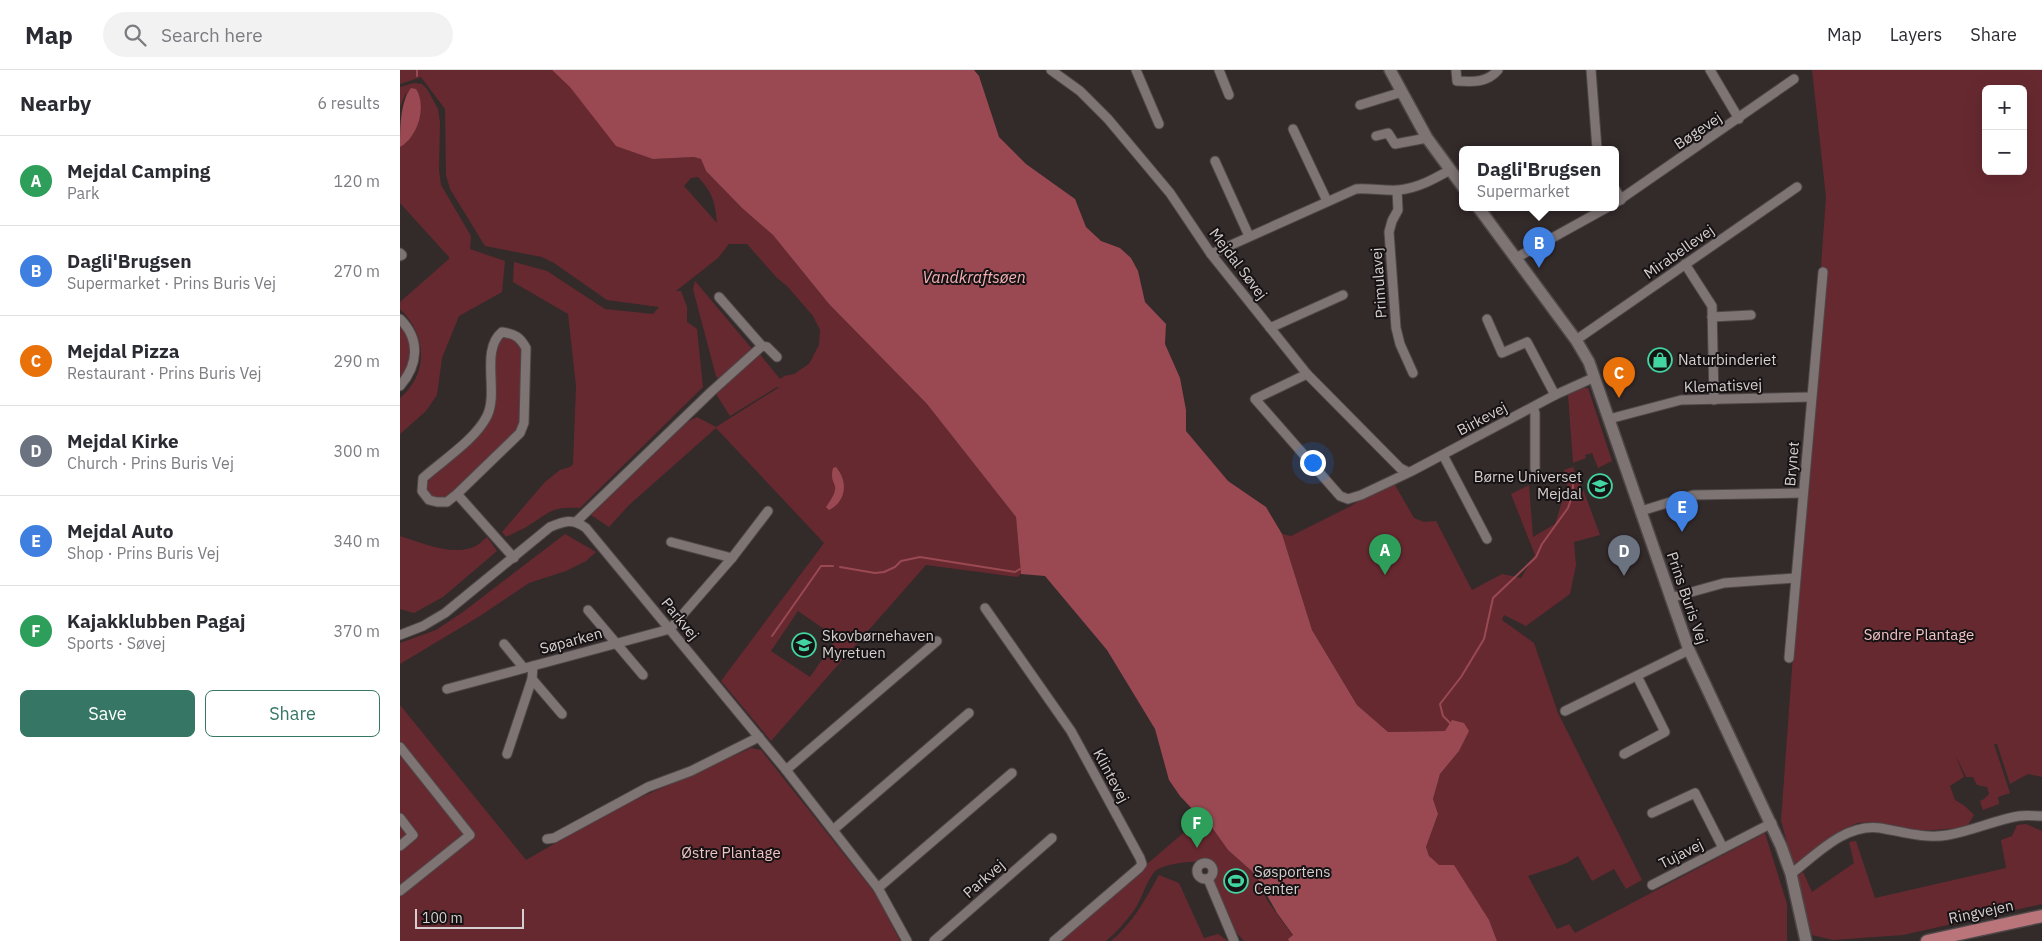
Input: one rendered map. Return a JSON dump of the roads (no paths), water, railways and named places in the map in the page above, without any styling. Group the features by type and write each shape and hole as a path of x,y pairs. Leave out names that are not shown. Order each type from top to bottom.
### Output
{"main road":[{"name":"Ringvejen","path":"1927,941 2042,916"}],"street":[{"name":"Mejdal Søvej","path":"1050,70 1080,91 1108,118 1170,193 1211,254 1307,374 1400,468 1408,472"},
{"path":"1136,70 1159,124"},
{"path":"1219,70 1229,95"},
{"path":"1390,70 1427,138 1459,182"},
{"path":"1456,70 1457,81 1475,82 1484,80 1498,70"},
{"path":"1591,70 1597,146"},
{"path":"1710,70 1739,119"},
{"name":"Bøgevej","path":"1619,200 1739,119 1794,79"},
{"path":"1360,105 1402,92"},
{"path":"1293,129 1327,200"},
{"path":"1376,136 1388,133 1395,144 1427,138"},
{"path":"1215,161 1249,236"},
{"path":"1211,254 1327,200 1356,189 1398,190 1427,182 1450,170"},
{"name":"Mirabellevej","path":"1576,340 1797,187"},
{"name":"Primulavej","path":"1398,190 1398,210 1389,232 1396,328 1400,344 1413,373"},
{"name":"Prins Buris Vej","path":"1481,211 1576,340 1589,362 1689,650 1772,824 1790,874 1806,941"},
{"path":"1516,258 1601,211"},
{"path":"1685,264 1712,306 1714,400"},
{"name":"Brynet","path":"1789,658 1823,272"},
{"path":"1270,328 1343,295"},
{"path":"719,297 762,346 767,347 777,357"},
{"path":"1712,317 1751,315"},
{"path":"400,319 414,342 414,364 409,376 400,386"},
{"path":"1487,319 1502,353 1527,342 1555,396"},
{"path":"502,332 512,333 521,339 526,348 524,423 513,442 457,494 447,502 429,500 422,490 423,478 478,430 492,404 493,342 502,332"},
{"path":"400,635 423,626 445,613 550,527 565,521 577,521 712,391 762,346"},
{"name":"Birkevej","path":"1307,374 1255,399 1340,496 1348,499 1361,495 1443,455 1595,377"},
{"name":"Klematisvej","path":"1609,419 1681,400 1811,397"},
{"path":"1533,408 1535,413 1535,469"},
{"path":"1443,455 1487,539"},
{"path":"457,494 514,558"},
{"path":"1641,511 1693,495 1803,494"},
{"path":"670,629 732,558 768,511"},
{"name":"Parkvej","path":"577,521 586,528 786,770 878,888 907,941"},
{"path":"671,542 732,558"},
{"path":"1670,598 1724,583 1796,578"},
{"name":"Klintevej","path":"985,608 1071,731 1142,864 1054,941"},
{"name":"Søparken","path":"588,610 643,675"},
{"name":"Søparken","path":"447,689 670,629"},
{"path":"786,770 937,641"},
{"name":"Søparken","path":"504,644 523,667"},
{"path":"1565,711 1689,650"},
{"name":"Søparken","path":"507,754 532,680 534,666"},
{"path":"1624,754 1665,732 1637,676"},
{"path":"532,680 562,714"},
{"path":"833,830 969,713"},
{"path":"546,839 554,838 648,787 690,771 759,737"},
{"path":"400,747 470,835 400,891"},
{"path":"878,888 1012,774"},
{"name":"Tujavej","path":"1652,813 1695,793 1723,848"},
{"path":"1790,874 1842,836 1852,831 1878,828 1933,837 1948,835 2020,816 2042,816"},
{"path":"400,818 413,835 400,846"},
{"name":"Tujavej","path":"1652,885 1772,824"},
{"name":"Parkvej","path":"934,941 1052,838"},
{"path":"1208,879 1234,941"}],"water":[{"name":"Vandkraftsøen","path":"552,70 974,70 979,76 999,137 1026,164 1075,199 1086,227 1101,241 1120,248 1131,258 1138,271 1145,302 1166,324 1165,344 1180,378 1186,410 1186,431 1228,481 1266,507 1282,534 1312,630 1357,705 1388,732 1445,731 1452,720 1464,723 1469,731 1459,751 1440,774 1433,799 1438,814 1426,847 1429,856 1439,865 1454,865 1489,920 1497,941 1289,941 1288,939 1293,935 1277,913 1255,874 1228,850 1206,819 1195,812 1180,796 1169,780 1155,729 1107,650 1045,576 1021,574 1016,517 927,404 829,304 773,235 742,208 706,171 701,159 694,157 653,159 616,146 570,87"},
{"path":"411,88 416,89 419,96 421,112 412,136 400,147 403,108"},
{"path":"836,467 843,478 844,490 839,501 829,510 826,507 832,499 835,489 832,474 833,468"}],"waterway":[{"path":"417,70 417,76"},
{"path":"1450,723 1443,716 1440,704 1461,677 1484,639 1493,598 1536,557 1542,544 1568,508 1573,494 1573,485"},
{"path":"840,567 875,573 884,572 895,567 901,561 920,557 1015,572 1020,569"},
{"path":"772,636 821,566 833,566"}],"place":[{"name":"Dagli'Brugsen","path":"1539,268"},
{"name":"Naturbinderiet","path":"1660,360"},
{"name":"Mejdal Pizza","path":"1619,398"},
{"name":"Børne Universet Mejdal","path":"1600,486"},
{"name":"Mejdal Auto","path":"1682,532"},
{"name":"Mejdal Camping","path":"1385,575"},
{"name":"Mejdal Kirke","path":"1624,576"},
{"name":"Skovbørnehaven Myretuen","path":"804,645"},
{"name":"Kajakklubben Pagaj","path":"1197,848"},
{"name":"Søsportens Center","path":"1236,881"}],"park label":[{"name":"Søndre Plantage","path":"1919,635"},
{"name":"Østre Plantage","path":"731,853"}]}
